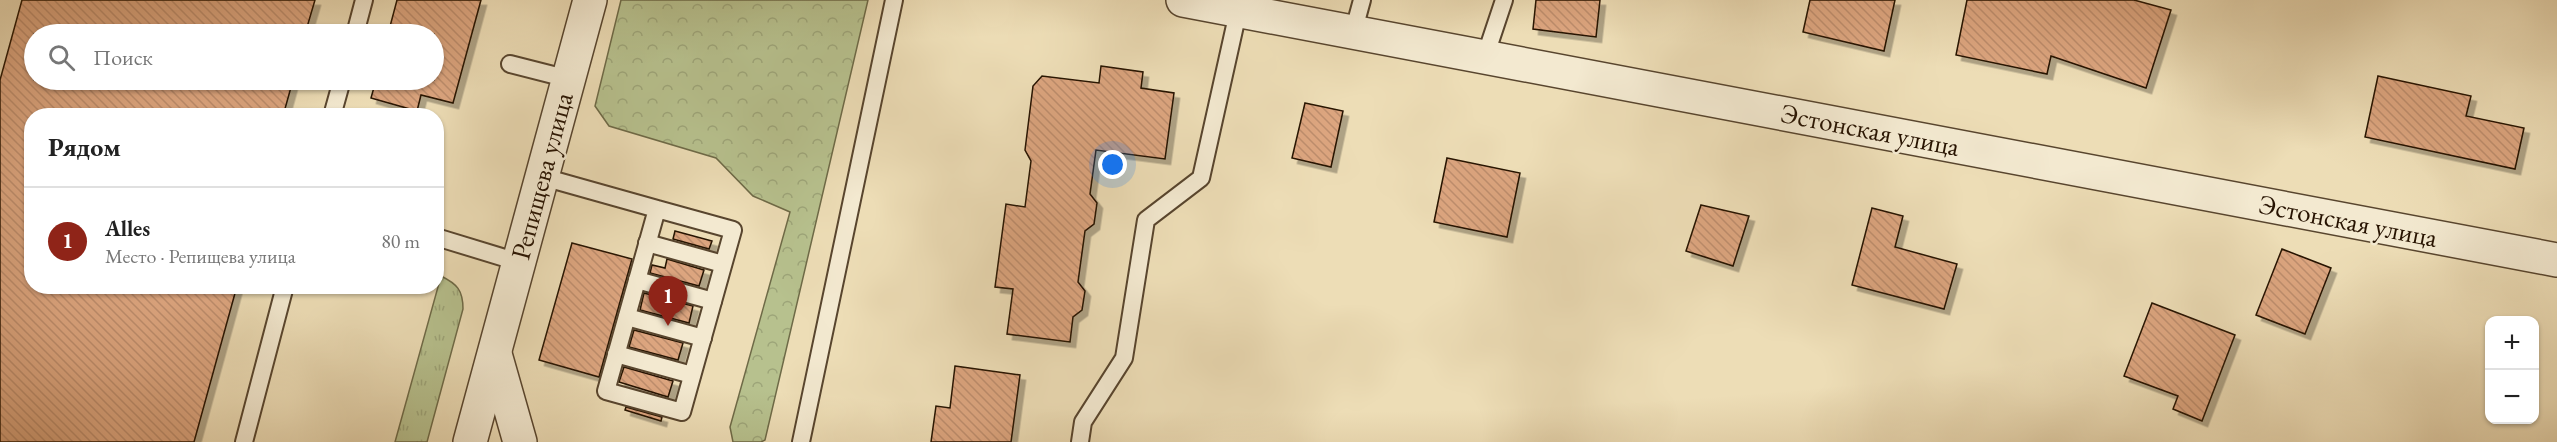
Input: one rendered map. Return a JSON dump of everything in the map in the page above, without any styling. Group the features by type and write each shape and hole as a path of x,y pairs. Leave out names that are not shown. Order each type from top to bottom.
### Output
{"street":[{"name":"Репищева улица","path":"470,442 590,0"},
{"name":"Эстонская улица","path":"1183,0 2557,260"},
{"name":"Репищева улица","path":"495,352 520,442"}],"lane":[{"path":"358,24 364,0"},
{"path":"801,442 894,0"},
{"path":"1353,33 1362,0"},
{"path":"1485,57 1504,0"},
{"path":"1080,442 1083,422 1124,357 1146,220 1201,178 1238,12"},
{"path":"510,64 569,79"},
{"path":"334,108 339,90"},
{"path":"543,177 733,230 682,412 606,391 657,209"},
{"path":"444,239 518,262"},
{"path":"647,243 723,264"},
{"path":"637,280 713,301"},
{"path":"244,442 283,294"},
{"path":"627,317 703,338"},
{"path":"616,354 692,375"}],"green space":[{"path":"621,0 868,0 765,440 761,442 733,442 730,427 790,212 753,196 716,158 609,126 595,106"},
{"path":"444,278 458,288 462,297 463,309 427,442 395,442 436,294 444,294"}],"building":[{"path":"22,0 315,0 308,24 24,24 24,90 290,90 285,108 24,108 24,294 235,294 194,442 0,442 0,80"},
{"path":"397,0 481,0 453,103 421,95 418,108 406,108 371,98 373,90 444,90 444,24 391,24"},
{"path":"1536,0 1600,0 1596,37 1533,29"},
{"path":"1810,0 1895,0 1884,51 1803,32"},
{"path":"1967,0 2134,0 2171,10 2146,88 2051,56 2047,74 1956,55"},
{"path":"1101,66 1143,72 1141,88 1174,93 1165,159 1096,150 1090,194 1097,203 1094,224 1085,231 1078,282 1085,291 1082,310 1073,317 1070,342 1007,334 1013,289 995,287 1006,204 1025,207 1031,161 1025,150 1033,86 1042,76 1099,83"},
{"path":"2378,76 2471,96 2466,116 2524,128 2515,169 2365,137"},
{"path":"1305,103 1343,111 1331,167 1292,158"},
{"path":"1447,158 1520,173 1507,237 1434,222"},
{"path":"1701,205 1749,216 1733,266 1686,251"},
{"path":"1872,208 1903,216 1895,247 1957,264 1944,309 1852,285"},
{"path":"675,231 712,241 709,249 673,239"},
{"path":"572,243 632,259 599,377 539,360"},
{"path":"2282,249 2331,268 2305,334 2256,315"},
{"path":"667,259 704,270 699,286 650,273 652,265 665,268"},
{"path":"644,293 693,306 689,323 640,310"},
{"path":"2152,303 2235,335 2202,421 2173,409 2178,396 2124,376"},
{"path":"634,330 683,343 678,360 629,347"},
{"path":"955,366 1020,375 1011,442 931,442 936,406 950,408"},
{"path":"624,367 673,381 668,397 619,382"},
{"path":"626,407 662,417 661,421 625,410"}],"place":[{"name":"Alles","path":"668,326"}]}
